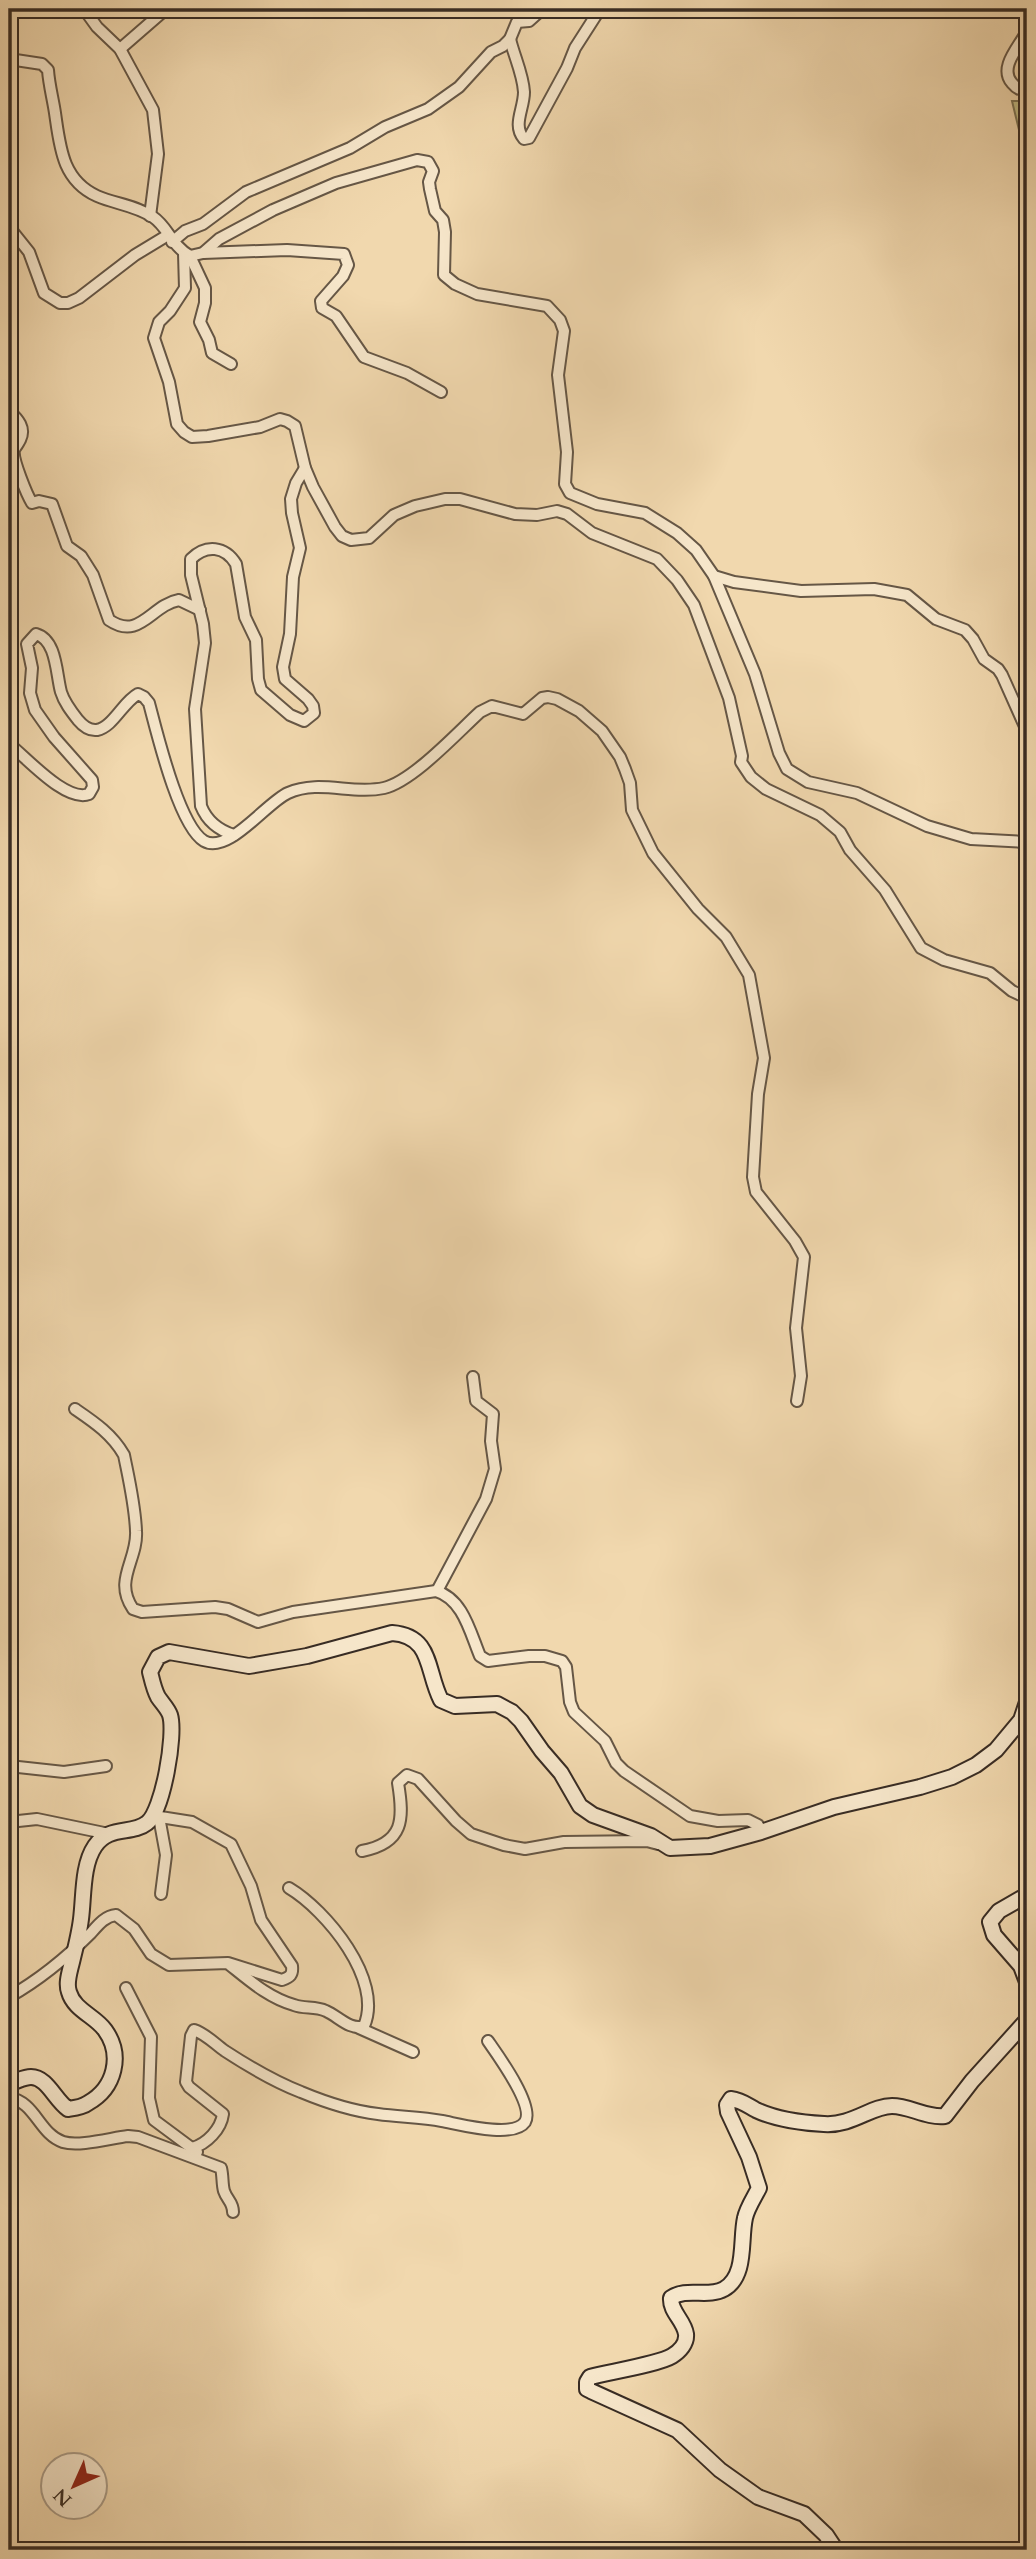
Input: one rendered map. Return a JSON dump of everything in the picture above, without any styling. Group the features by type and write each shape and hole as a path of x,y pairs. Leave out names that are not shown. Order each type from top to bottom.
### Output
{"street":[{"path":"84,9 97,27 120,50 153,110 157,173 150,216"},
{"path":"120,50 166,9"},
{"path":"510,39 523,83 523,104 518,124 519,133 524,139 529,138 575,48 600,9"},
{"path":"9,227 29,252 44,293 60,303 68,303 79,298 135,255 203,224 246,192 349,148 385,127 428,109 459,87 491,52 503,46 510,39 517,22 529,21 539,12"},
{"path":"1027,31 1007,70 1009,80 1020,90 1027,90"},
{"path":"9,59 42,64 48,70 59,149 72,179 96,195 137,208 159,221 170,239 187,254 205,288 205,303 200,322 212,353 231,364"},
{"path":"203,253 232,232 336,183 417,160 428,162 433,171 429,182 433,203 435,211 443,220 445,232 444,275 455,284 477,294 547,306 553,310 563,326 557,368 567,452 564,477 566,489 576,497 590,502 645,513 677,533 696,550 714,576 755,674 779,753 788,769 808,782 857,793 927,826 971,839 1027,842"},
{"path":"187,254 287,250 344,254 348,265 343,276 321,300 322,309 336,316 364,357 407,373 441,392"},
{"path":"187,254 185,288 159,322 154,338 169,382 177,424 192,437 260,427 280,419 295,426 305,468 313,487 335,527 342,536 351,540 369,538 394,515 415,506 445,499 460,499 515,514 537,515 557,511 568,514 592,533 657,559 677,580 694,605 729,698 742,755 741,762 751,778 766,789 820,815 840,832 850,850 884,890 921,948 944,960 990,973 1012,991 1027,998"},
{"path":"9,411 22,429 20,440 14,449 15,462 26,494 32,503 39,501 52,504 66,546 81,556 93,575 109,620 125,628 133,626 163,606 179,600 200,610"},
{"path":"234,835 217,828 206,817 201,806 195,709 205,643 191,575 191,559 198,552 210,548 221,549 232,557 236,564 245,617 256,640 261,690 289,715 304,721 310,717 313,706 285,679 283,667 290,634 293,577 300,548 291,499 296,482 305,468"},
{"path":"714,576 773,589 830,592 874,589 907,595 936,619 965,630 970,635 984,659 998,669 1027,731"},
{"path":"9,744 69,793 83,796 89,794 93,787 92,780 41,720 32,701 32,668 27,644 36,634 48,642 62,694 81,724 89,729 98,730 132,698 138,694 144,696 149,703 164,757 191,829 203,841 211,844 222,842 234,835 284,794 296,790 330,786 382,788 396,783 413,772 480,712 492,706 523,714 542,698 548,697 566,703 591,720 620,757 630,783 635,821 653,853 698,909 726,937 749,975 764,1058 758,1094 753,1177 756,1192 795,1241 804,1257 796,1328 801,1376 797,1401"},
{"path":"436,1591 484,1506 495,1469 491,1441 493,1414 476,1401 473,1377"},
{"path":"75,1409 100,1426 124,1455 137,1535 124,1584 128,1602 138,1612 215,1607 228,1609 258,1622 293,1612 436,1591 446,1594 459,1606 480,1656 484,1659 488,1661 545,1656 562,1661 566,1667 570,1702 574,1712 605,1741 616,1763 640,1783 690,1816 703,1820 748,1820 758,1825 761,1832"},
{"path":"161,1894 166,1872 166,1855 156,1816 167,1772 171,1716 157,1695 150,1672 158,1657 169,1652 242,1665 258,1665 307,1656 392,1633 405,1634 423,1648 441,1700 455,1706 497,1704 512,1712 561,1773 580,1806 593,1815 651,1836 670,1848"},
{"path":"362,1851 380,1847 396,1831 402,1815 398,1783 407,1775 418,1779 471,1834 504,1845 525,1849 564,1842 647,1841 670,1848 710,1846 834,1807 953,1777 996,1750 1021,1720 1027,1702"},
{"path":"9,1766 64,1772 106,1766"},
{"path":"9,1822 37,1819 109,1833 146,1824 156,1816 192,1822 231,1844 251,1886 261,1920 289,1958 293,1973 282,1980 228,1963 169,1965 150,1954 134,1929 116,1915 104,1919 76,1949 32,1984 9,1997"},
{"path":"9,2083 28,2077 37,2078 45,2082 57,2102 68,2109 88,2104 110,2082 115,2060 113,2043 99,2022 76,2004 69,1993 68,1982 91,1853 109,1833"},
{"path":"289,1888 313,1906 341,1940 362,1974 369,2006 364,2026 359,2028"},
{"path":"1027,1895 999,1911 990,1922 994,1935 1021,1966 1027,1982"},
{"path":"228,1963 280,2001 325,2011 413,2052"},
{"path":"126,1988 151,2038 149,2098 153,2120 192,2148 206,2162"},
{"path":"836,2550 826,2535 804,2514 758,2497 720,2470 677,2430 587,2389 587,2382 590,2377 671,2357 683,2347 686,2331 673,2309 671,2298 677,2294 717,2292 734,2281 739,2268 746,2214 759,2188 749,2157 728,2112 727,2105 731,2099 740,2100 770,2115 825,2125 856,2119 892,2106 936,2117 945,2116 972,2081 1027,2020"},
{"path":"192,2148 209,2139 223,2119 223,2114 186,2082 194,2030 278,2081 335,2104 375,2114 442,2121 472,2128 489,2130 519,2127 525,2122 526,2106 508,2071 488,2041"},
{"path":"9,2098 16,2099 30,2109 47,2131 60,2141 70,2144 138,2137 220,2168 224,2191 233,2204 233,2212"}],"shaded area":[{"path":"1012,101 1027,101 1027,163"}]}
